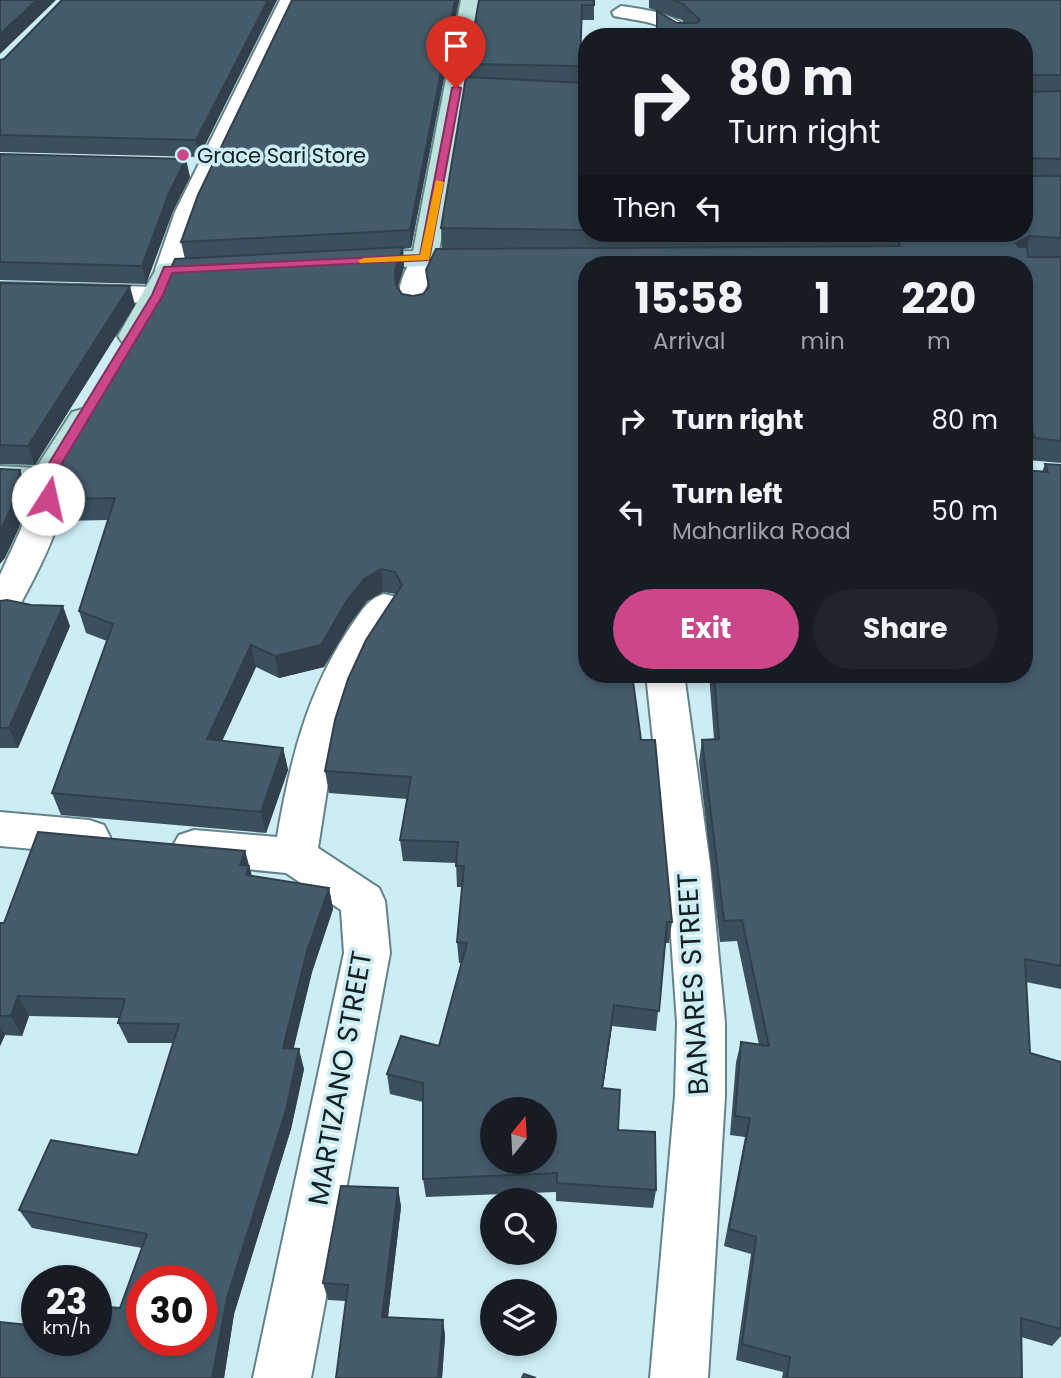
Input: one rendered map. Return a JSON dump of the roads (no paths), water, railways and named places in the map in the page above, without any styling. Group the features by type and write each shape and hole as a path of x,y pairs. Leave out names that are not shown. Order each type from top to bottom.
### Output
{"street":[{"path":"116,363 163,282 187,212 289,0"},
{"path":"414,306 412,290 425,258 463,89 470,0"},
{"path":"622,28 621,6 678,28"},
{"path":"180,167 208,167"},
{"path":"320,263 494,258"},
{"path":"0,291 163,282 251,266"},
{"path":"0,609 43,522 47,485 95,398"},
{"path":"0,477 47,485"},
{"path":"295,856 315,747 328,702 354,648 384,606"},
{"name":"BANARES STREET","path":"666,683 688,864 701,1023 700,1096 679,1378"},
{"name":"MARTIZANO STREET","path":"0,829 295,856 363,901 367,953 282,1378"}],"place":[{"name":"Grace Sari Store","path":"183,155"}]}
